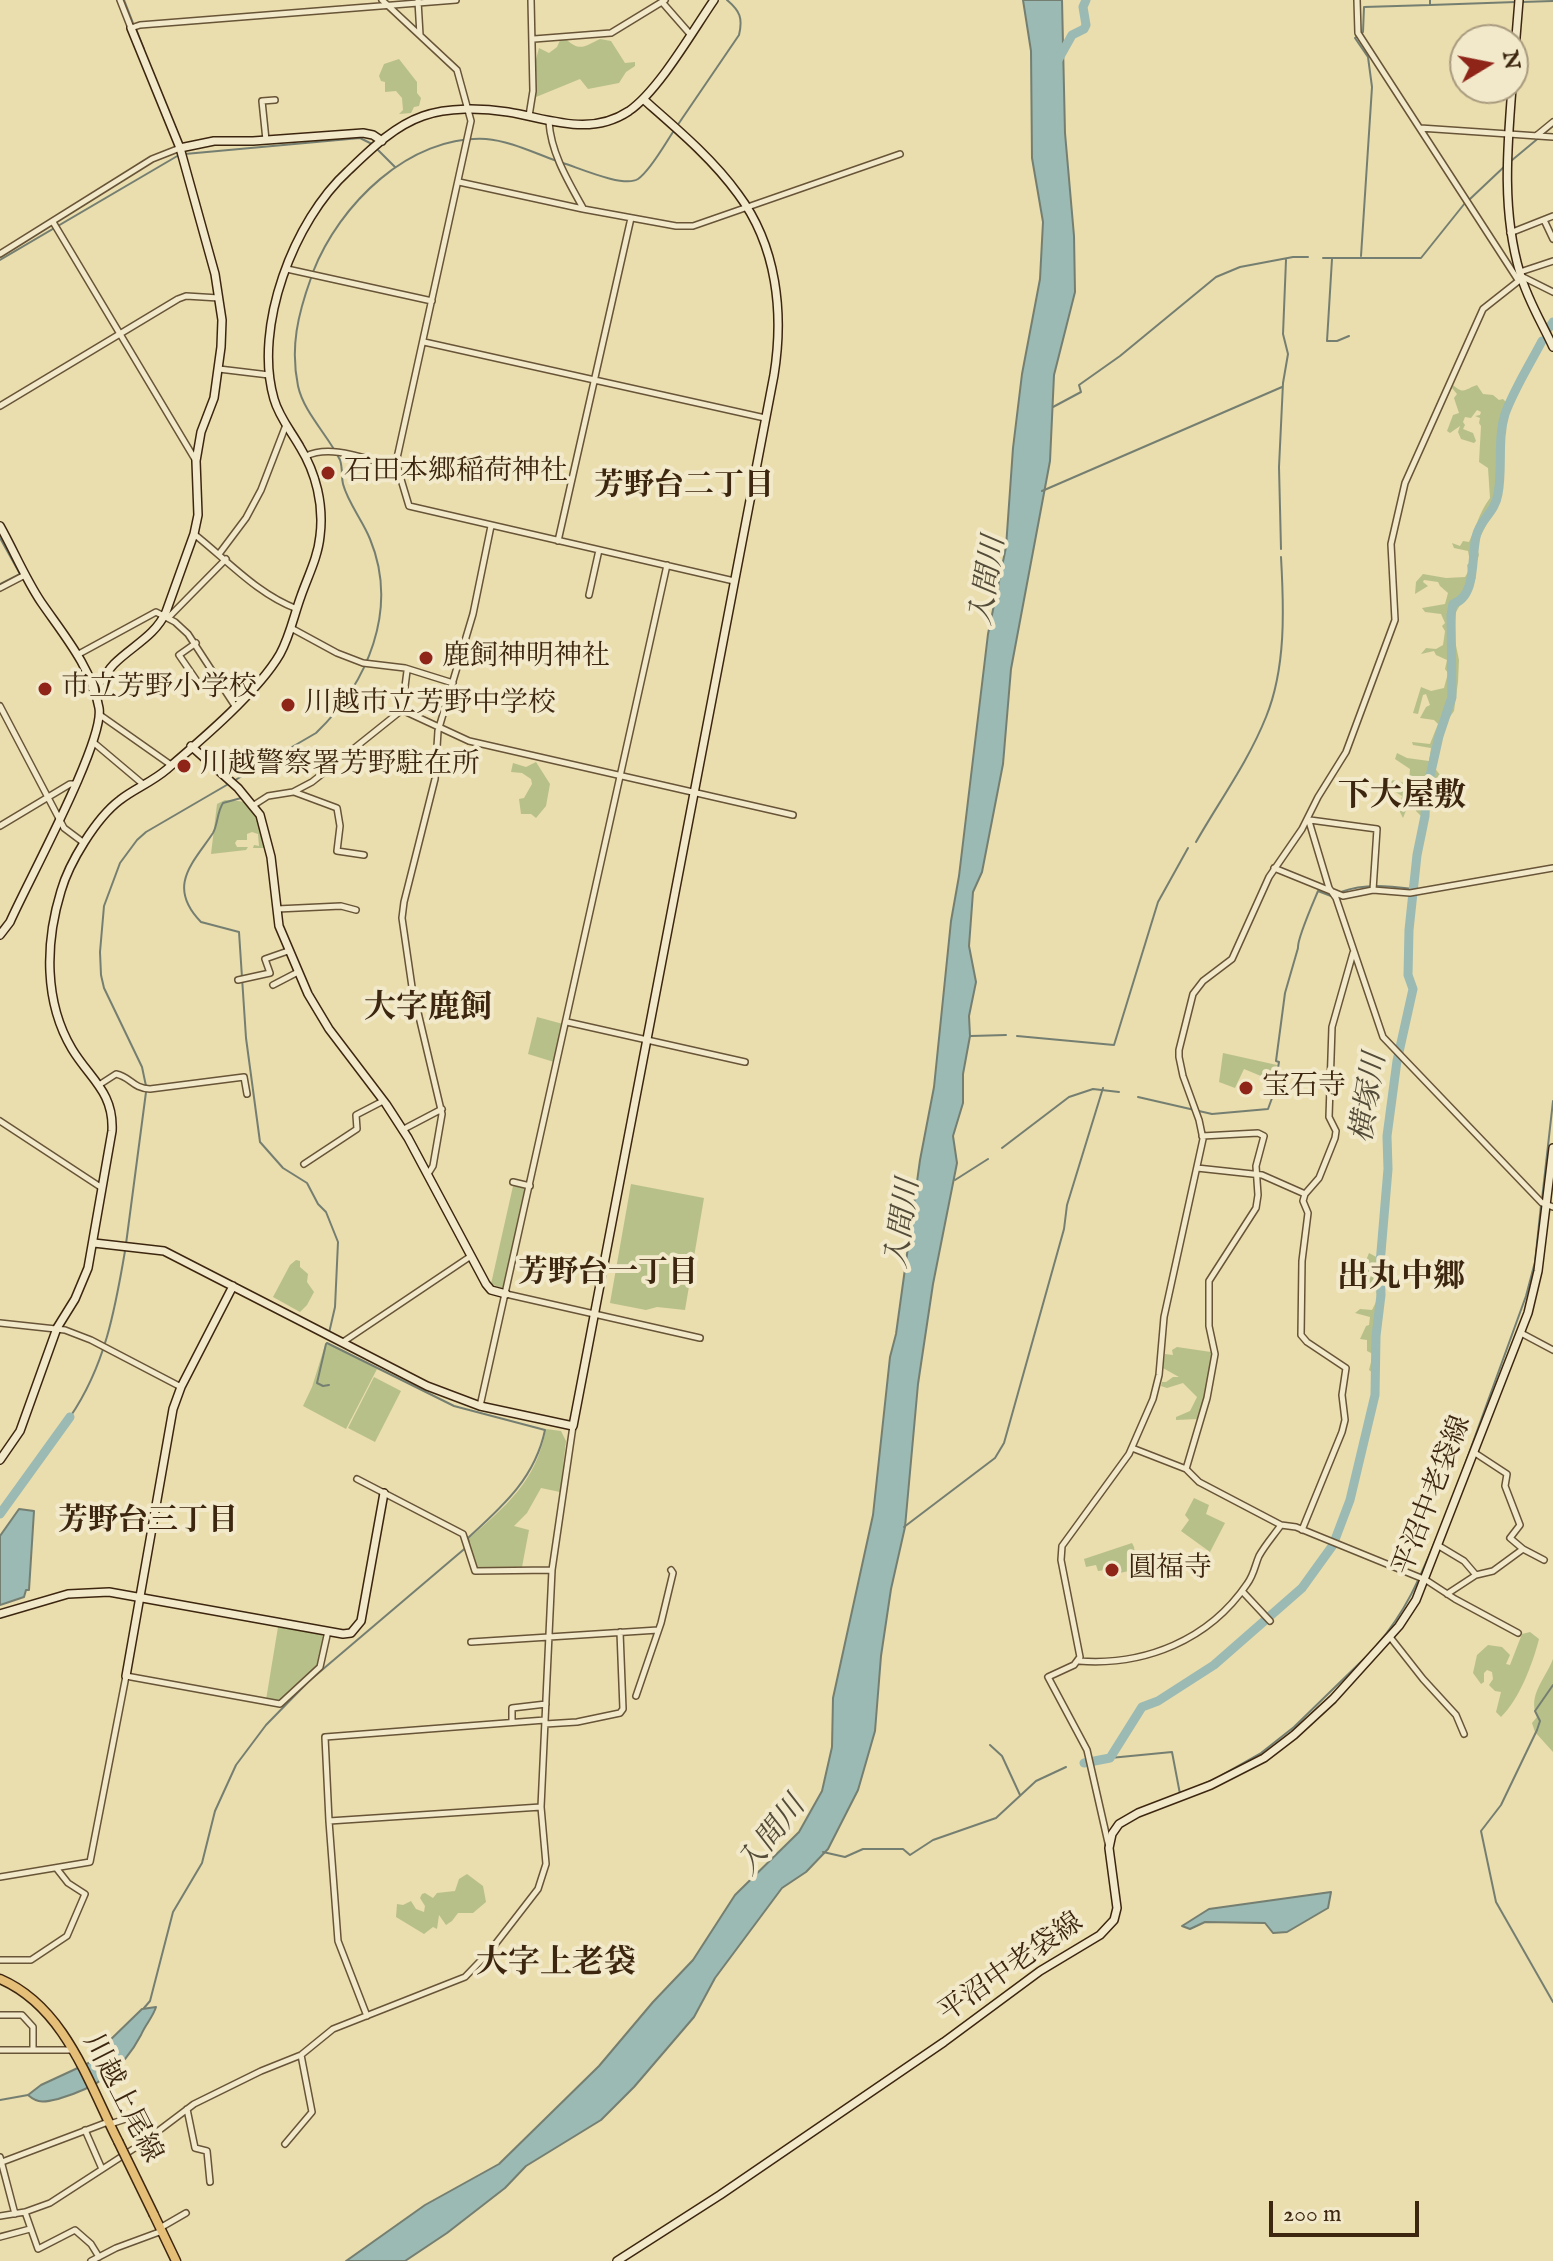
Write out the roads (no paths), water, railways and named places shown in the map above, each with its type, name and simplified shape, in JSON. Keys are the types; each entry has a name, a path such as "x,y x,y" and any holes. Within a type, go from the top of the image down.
{"main road":[{"name":"川越上尾線","path":"0,1979 40,2006 73,2050 176,2261"}],"street":[{"path":"120,0 180,148 205,231 219,298 222,331 214,398 201,432 196,461 198,497 194,534 166,618"},
{"path":"131,28 385,2 456,0"},
{"path":"528,117 533,91 531,0"},
{"path":"0,1460 26,1417 57,1328 81,1287 94,1243 112,1121 109,1103 75,1054 54,1005 49,973 61,890 71,865 115,803 171,765 270,669 291,628 319,547 321,525 316,482 306,456 274,399 270,375 272,315 287,269 320,202 345,173 398,129 423,116 442,112 507,112 575,125 600,123 624,114 643,99 714,0"},
{"path":"1357,0 1358,33 1520,277 1553,347"},
{"path":"1517,24 1519,0"},
{"path":"534,39 611,33 663,1 690,34"},
{"path":"385,2 457,70 470,111 471,128 397,463 409,506 734,581"},
{"path":"418,2 420,36"},
{"path":"0,2216 25,2212 50,2203 141,2144 187,2109 261,2071 301,2055 333,2029 462,1979 490,1951 538,1889 544,1876 546,1857 541,1807 552,1570 573,1426 778,347 779,312 772,268 763,240 747,208 720,173 643,99"},
{"path":"266,140 262,101 275,100"},
{"path":"1511,104 1507,204 1520,277"},
{"path":"549,122 550,134 565,176 583,209"},
{"path":"1536,136 1553,122"},
{"path":"1420,128 1553,137"},
{"path":"0,254 152,159 180,148 214,141 363,133 382,141"},
{"path":"459,182 583,209 693,226 900,154"},
{"path":"1510,233 1553,216"},
{"path":"558,541 631,218"},
{"path":"1544,220 1553,239"},
{"path":"53,222 196,461"},
{"path":"1079,1661 1080,1652 1061,1560 1062,1546 1132,1448 1147,1415 1159,1375 1164,1317 1202,1136 1179,1057 1193,994 1203,981 1232,959 1274,868 1309,819 1318,797 1346,752 1391,634 1395,609 1392,533 1405,483 1483,309 1520,277 1553,261"},
{"path":"287,269 432,301"},
{"path":"1520,277 1553,292"},
{"path":"0,406 186,296 219,298"},
{"path":"424,342 765,418"},
{"path":"219,369 270,375"},
{"path":"219,554 246,518 261,490 286,425"},
{"path":"306,456 320,451 340,452 391,465 397,463"},
{"path":"0,526 77,655 100,715 93,742 75,784 10,922 0,935"},
{"path":"428,1174 433,1166 442,1125 442,1109 412,987 402,918 435,779 435,745 439,727 473,614 491,526"},
{"path":"194,534 242,572 252,586 297,609"},
{"path":"589,595 599,550"},
{"path":"92,688 105,680 114,664 142,642 226,559"},
{"path":"480,1406 667,565"},
{"path":"0,588 26,574"},
{"path":"77,655 156,612 196,643 235,706"},
{"path":"291,628 350,659 376,667 405,668 453,683"},
{"path":"196,643 179,655 201,687 215,677"},
{"path":"254,805 274,794 293,792 324,773 402,710 407,671"},
{"path":"0,706 59,818 68,832 85,844"},
{"path":"402,710 469,741 793,815"},
{"path":"100,715 171,765"},
{"path":"93,742 144,785"},
{"path":"191,746 254,805 267,834 279,926 298,972 329,1029 402,1130 491,1290 700,1338"},
{"path":"0,826 70,784 75,784"},
{"path":"293,792 337,808 340,826 337,851 364,855"},
{"path":"1309,819 1377,829 1373,890"},
{"path":"1309,819 1378,1027 1389,1046 1550,1206"},
{"path":"1274,868 1343,896 1373,890 1410,893 1553,868"},
{"path":"276,909 341,906 356,910"},
{"path":"238,980 270,973 265,959 288,951"},
{"path":"1302,1530 1345,1420 1342,1395 1346,1368 1301,1335 1302,1261 1308,1213 1303,1201 1319,1178 1335,1138 1336,1131 1329,1117 1332,1027 1353,953"},
{"path":"273,985 298,972"},
{"path":"567,1022 745,1062"},
{"path":"99,1085 116,1074 142,1089 244,1077 247,1094"},
{"path":"304,1164 357,1129 356,1115 383,1101"},
{"path":"402,1130 442,1109"},
{"path":"0,1121 103,1188"},
{"path":"1186,1469 1207,1398 1215,1354 1209,1326 1209,1281 1256,1208 1255,1174 1262,1133 1202,1136"},
{"name":"平沼中老袋線","path":"617,2261 732,2187 944,2042 1040,1971 1108,1928 1115,1917 1117,1901 1108,1833 1129,1817 1211,1785 1274,1751 1333,1699 1390,1637 1426,1580 1521,1333 1538,1271 1550,1206 1553,1148"},
{"path":"1197,1168 1255,1174 1305,1194"},
{"path":"513,1182 530,1186"},
{"path":"94,1243 164,1251 427,1386 480,1406 573,1426"},
{"path":"342,1342 471,1256"},
{"path":"0,1877 92,1860 169,1424 181,1387 233,1286"},
{"path":"0,1323 57,1328 91,1340 181,1387"},
{"path":"1521,1333 1553,1350"},
{"path":"1132,1448 1186,1469 1199,1482 1281,1525 1288,1524 1426,1580 1518,1633"},
{"path":"1475,1453 1507,1474 1505,1486 1520,1525 1510,1538 1544,1560"},
{"path":"357,1479 463,1534 475,1571 552,1570"},
{"path":"0,1614 76,1593 109,1592 348,1634 358,1628 384,1493"},
{"path":"1108,1833 1089,1757 1048,1677 1079,1661 1149,1656 1202,1632 1242,1591 1259,1556 1281,1525"},
{"path":"1439,1546 1464,1561 1476,1575"},
{"path":"1447,1594 1476,1575 1493,1571 1523,1549"},
{"path":"636,1696 658,1630 673,1573 671,1570"},
{"path":"1242,1591 1270,1621"},
{"path":"471,1642 658,1630"},
{"path":"126,1676 280,1704 320,1667 328,1631"},
{"path":"367,2016 338,1941 325,1737 512,1722 577,1722 620,1713 623,1709 620,1632"},
{"path":"1390,1637 1456,1715 1464,1734"},
{"path":"512,1722 512,1708 546,1704"},
{"path":"329,1821 541,1807"},
{"path":"0,1960 31,1960 69,1934 84,1891 68,1883 57,1868"},
{"path":"0,2015 22,2015 33,2027 33,2050"},
{"path":"0,2050 73,2050"},
{"path":"285,2144 312,2112 301,2055"},
{"path":"187,2109 195,2148 207,2151 210,2182"},
{"path":"15,2214 1,2160 135,2116 141,2144"},
{"path":"85,2130 102,2169"},
{"path":"25,2212 38,2249 75,2230 91,2244 99,2257"},
{"path":"91,2261 162,2231 186,2213"},
{"path":"0,2237 30,2229"}],"water":[{"path":"1023,0 1062,0 1065,133 1074,236 1075,292 1054,375 1050,461 1011,669 1003,764 982,872 973,892 969,946 976,982 969,1016 963,1103 953,1136 957,1163 933,1284 918,1384 905,1527 891,1589 881,1656 875,1731 858,1790 828,1849 806,1872 782,1888 715,1978 694,2017 601,2120 526,2166 505,2188 405,2261 346,2261 425,2205 499,2164 599,2066 693,1960 735,1895 799,1832 822,1791 832,1747 833,1698 873,1515 890,1357 934,1087 951,921 988,634 1006,547 1022,374 1040,279 1043,222 1032,158 1031,51"},
{"path":"19,1509 34,1511 29,1590 26,1590 24,1597 0,1605 0,1536"},
{"path":"1331,1892 1328,1908 1287,1932 1273,1933 1265,1923 1205,1922 1190,1929 1182,1926 1209,1909"},
{"path":"156,2007 134,2048 107,2076 72,2095 54,2100 39,2101 28,2095 41,2085 95,2060 106,2044 142,2009"}],"waterway":[{"path":"124,0 133,23"},
{"path":"677,126 739,35 739,15 727,0"},
{"path":"1058,60 1072,35 1086,25 1083,7 1086,0"},
{"path":"1430,0 1430,5 1516,2"},
{"path":"1522,2 1553,1"},
{"path":"1361,256 1372,87 1368,57 1355,38 1363,32 1364,7 1430,5"},
{"path":"136,29 144,49"},
{"path":"1511,161 1553,126"},
{"path":"563,163 612,179 631,181 647,170 673,132"},
{"path":"185,154 360,138 372,144"},
{"path":"313,272 340,222 359,199 404,162 430,149 458,141 486,139 557,161"},
{"path":"377,149 395,167"},
{"path":"0,260 179,155"},
{"path":"1470,199 1506,165"},
{"path":"1323,258 1421,258 1465,203"},
{"path":"1053,407 1081,392 1079,385 1120,356 1216,277 1240,267 1308,257"},
{"path":"1332,259 1327,341 1349,336"},
{"path":"1281,549 1279,467 1283,383 1288,354 1283,334 1286,260"},
{"path":"146,1086 142,1067 104,988 101,975 104,906 120,863 146,832 316,733 334,713 364,668 379,618 381,592 378,565 370,539 345,491 340,460 305,405 298,386 295,358 297,331 311,278"},
{"name":"横塚川","path":"1548,329 1553,322"},
{"name":"横塚川","path":"1084,1763 1110,1758 1142,1707 1158,1701 1214,1665 1302,1588 1333,1545 1350,1500 1375,1395 1380,1264 1388,1169 1387,1136 1397,1061 1413,989 1408,975 1409,930 1426,794 1439,736 1452,697 1451,615 1453,604 1461,600 1470,585 1478,531 1496,501 1505,414 1542,341"},
{"path":"1042,491 1282,387"},
{"path":"0,538 20,574 0,584"},
{"path":"1196,842 1251,750 1273,698 1282,638 1281,557"},
{"path":"241,798 223,803 213,833 186,875 185,897 201,922 239,932 246,1038 260,1142 283,1168 307,1183 326,1212 338,1242 335,1307 329,1333"},
{"path":"1017,1036 1114,1045 1158,902 1188,848"},
{"path":"1341,892 1368,886 1414,889"},
{"path":"1138,1097 1212,1114 1268,1109 1279,1079 1276,1079 1279,1062 1276,1061 1285,993 1300,937 1318,891 1331,896"},
{"path":"971,1036 1006,1035"},
{"path":"904,1527 995,1458 1004,1443 1064,1229 1067,1205 1103,1088"},
{"path":"1002,1148 1069,1097 1093,1089 1119,1092"},
{"path":"126,1244 146,1092"},
{"path":"1542,1199 1553,1101"},
{"path":"955,1180 988,1159"},
{"path":"1460,1478 1526,1296 1535,1262 1541,1205"},
{"path":"70,1417 92,1378 107,1337 125,1251"},
{"path":"144,2008 150,2001 173,1912 202,1863 215,1811 236,1765 266,1725 309,1681 469,1545 468,1538 505,1502 525,1477 534,1463 545,1430 454,1406 327,1343"},
{"path":"326,1344 317,1383 329,1385"},
{"path":"0,1514 70,1417"},
{"path":"1377,1645 1418,1582 1436,1539"},
{"path":"1222,1775 1261,1753 1294,1727 1368,1655"},
{"path":"1553,1685 1535,1711 1540,1721 1537,1730 1501,1805 1481,1831 1496,1902 1553,2002"},
{"path":"990,1745 1002,1756 1020,1795"},
{"path":"1110,1758 1172,1752 1180,1794"},
{"name":"横塚川","path":"823,1852 845,1857 863,1849 903,1849 910,1855 933,1840 996,1818 1036,1781 1066,1767"},
{"path":"1204,1784 1217,1778"},
{"path":"0,2100 28,2095"}],"place":[{"name":"石田本郷稲荷神社","path":"328,473"},
{"name":"鹿飼神明神社","path":"426,658"},
{"name":"市立芳野小学校","path":"45,689"},
{"name":"川越市立芳野中学校","path":"288,705"},
{"name":"川越警察署芳野駐在所","path":"184,766"},
{"name":"宝石寺","path":"1246,1088"},
{"name":"圓福寺","path":"1112,1570"}],"district":[{"name":"芳野台二丁目","path":"684,488"},
{"name":"下大屋敷","path":"1402,798"},
{"name":"大字鹿飼","path":"428,1010"},
{"name":"芳野台一丁目","path":"608,1275"},
{"name":"出丸中郷","path":"1401,1279"},
{"name":"芳野台三丁目","path":"148,1523"},
{"name":"大字上老袋","path":"556,1965"}],"water label":[{"name":"入間川","path":"990,581"},
{"name":"入間川","path":"905,1224"},
{"name":"入間川","path":"773,1837"}]}
